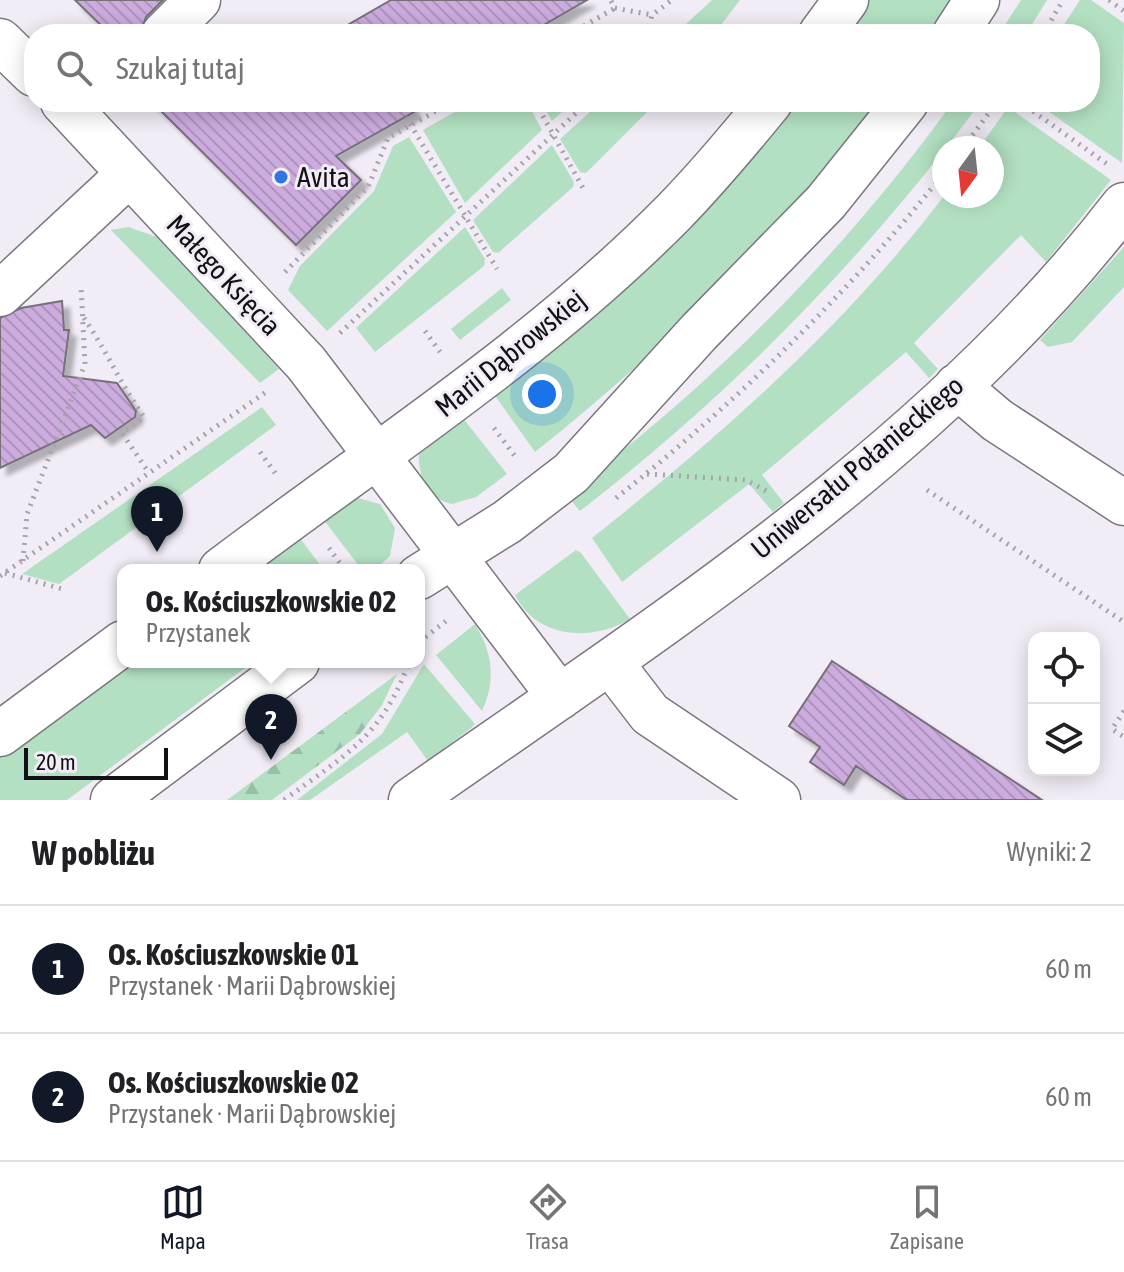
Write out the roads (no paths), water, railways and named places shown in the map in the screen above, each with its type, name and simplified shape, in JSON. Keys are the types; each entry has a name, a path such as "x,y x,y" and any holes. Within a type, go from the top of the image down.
{"street":[{"path":"174,24 198,0"},
{"path":"828,24 846,0"},
{"path":"961,24 977,0"},
{"path":"0,41 24,64"},
{"name":"Małego Księcia","path":"82,112 129,174 306,363 376,457 436,566"},
{"name":"Marii Dąbrowskiej","path":"229,564 478,381 624,259 674,212 761,112"},
{"path":"560,697 436,566 507,522 571,473 699,332 826,202 898,112"},
{"path":"0,294 129,174"},
{"name":"Uniwersału Połanieckiego","path":"411,800 610,662 840,488 957,386 1042,302 1120,188"},
{"path":"957,386 997,420 1124,503"},
{"path":"0,734 117,647"},
{"path":"610,662 650,714 778,800"},
{"path":"113,800 289,668"}],"place":[{"name":"Avita","path":"281,177"},
{"name":"Os. Kościuszkowskie 01","path":"157,552"},
{"name":"Os. Kościuszkowskie 02","path":"271,760"}]}
